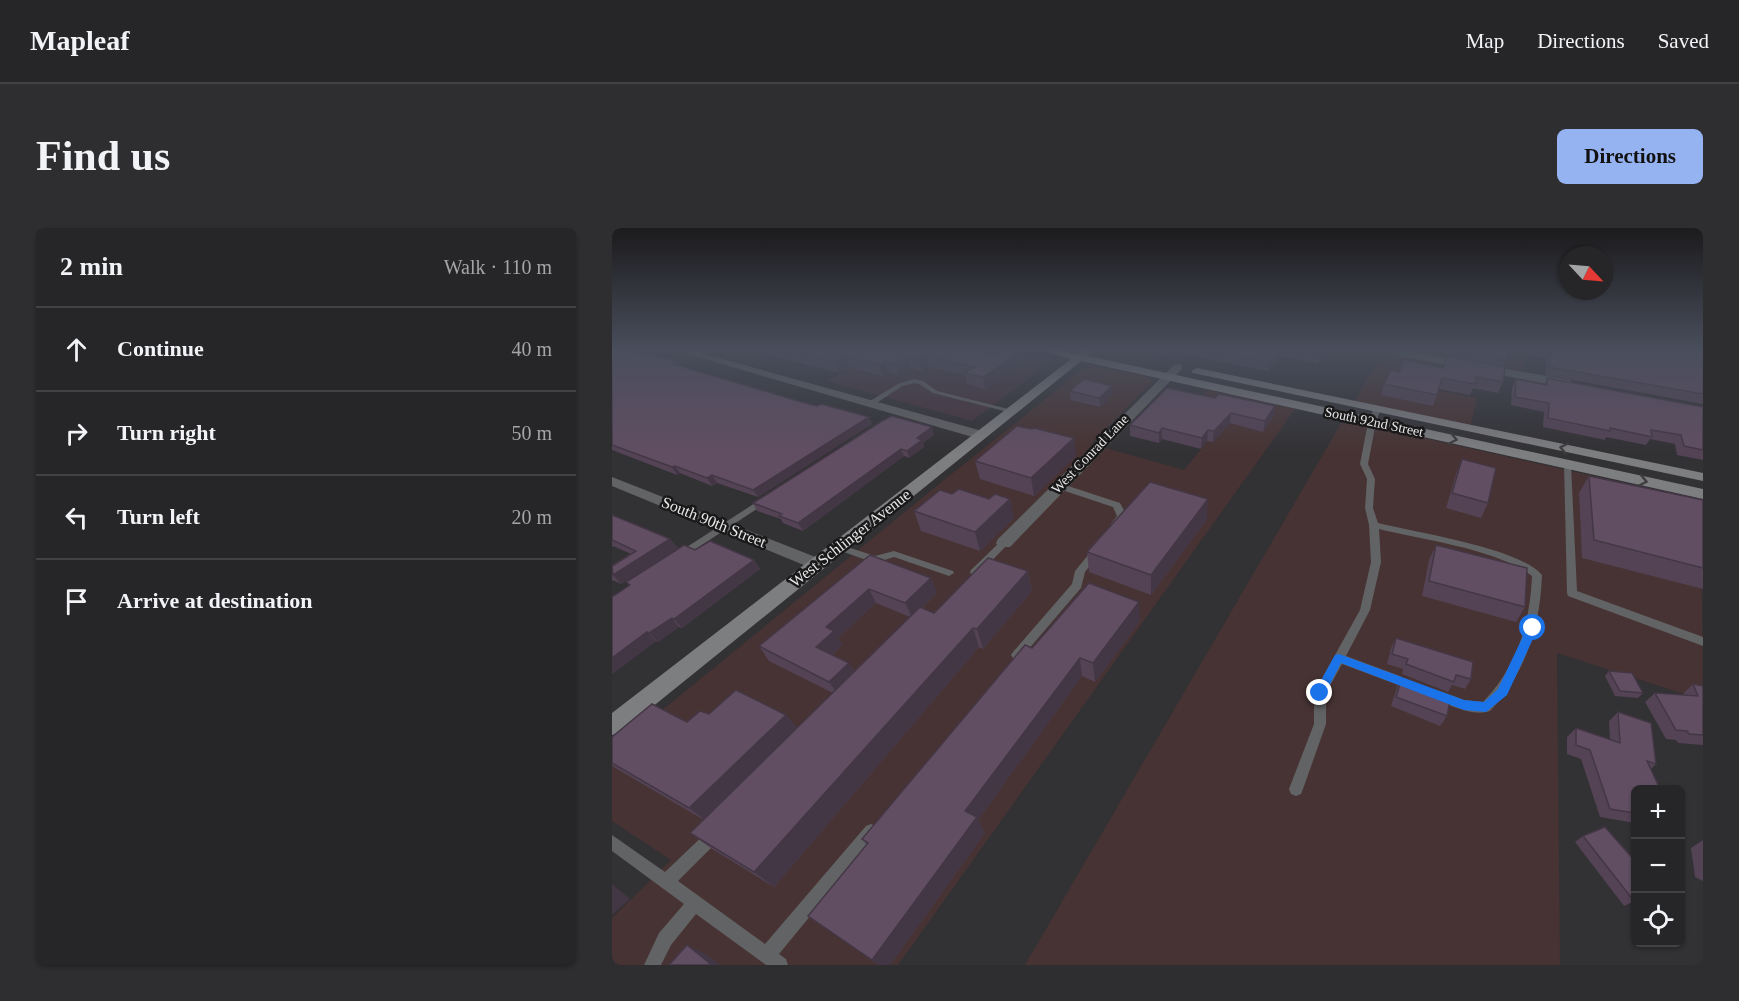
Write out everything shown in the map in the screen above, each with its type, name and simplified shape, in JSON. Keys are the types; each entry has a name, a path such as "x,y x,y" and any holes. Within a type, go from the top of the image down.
{"street":[{"path":"799,384 868,404 896,416 981,435"},
{"name":"West Schlinger Avenue","path":"612,726 1045,384"},
{"name":"West Conrad Lane","path":"1004,543 1158,384"},
{"name":"South 92nd Street","path":"1203,384 1703,477"},
{"name":"South 92nd Street","path":"1259,384 1567,465 1703,494"},
{"path":"1571,384 1579,386"},
{"name":"South 90th Street","path":"612,480 817,564"}],"lane":[{"path":"868,404 902,384"},
{"path":"924,384 935,392 1012,411"},
{"path":"1232,391 1238,384"},
{"path":"1296,789 1320,724 1320,693 1365,610 1376,562 1374,525 1369,508 1371,479 1364,464 1375,415"},
{"path":"1567,465 1572,593 1703,642"},
{"path":"1059,486 1117,504 1122,516 1108,534"},
{"path":"670,561 771,496"},
{"path":"1339,658 1464,705 1486,707 1503,692 1533,628 1537,575 1532,569 1491,554 1374,525"},
{"path":"965,584 1004,543"},
{"path":"1009,665 1077,585 1080,571 1101,544"},
{"path":"838,548 875,560 894,554 949,573"},
{"path":"612,842 773,960 880,819"},
{"path":"666,882 726,823"},
{"path":"652,965 664,939 695,903"}],"shaded area":[{"path":"839,384 1021,384 972,421"},
{"path":"1064,384 1150,384 1091,444 1184,470 1222,424 1187,414 1208,390 1295,409 898,965 612,965 612,918 671,860 612,821 612,751"},
{"path":"1364,384 1436,384 1434,390 1477,398 1470,428 1353,404"},
{"path":"1343,420 1701,500 1703,700 1557,653 1560,965 1025,965"}],"building":[{"path":"612,384 742,384 805,403 817,406 821,404 869,417 753,490 712,475 707,478 675,466 672,467 612,445"},
{"path":"1078,384 1112,386 1099,398 1070,391"},
{"path":"1386,384 1440,384 1437,395"},
{"path":"1516,384 1581,384 1703,407 1703,450 1684,446 1681,435 1651,430 1652,437 1548,418 1549,403 1515,397"},
{"path":"1648,384 1703,384 1703,394"},
{"path":"1167,388 1215,398 1219,394 1275,406 1265,421 1231,413 1214,431 1208,430 1202,438 1162,428 1159,433 1130,425"},
{"path":"892,416 932,427 917,438 922,440 907,451 901,449 798,523 753,503 882,421"},
{"path":"1017,426 1074,438 1031,478 975,461"},
{"path":"1462,459 1496,468 1488,503 1452,493"},
{"path":"1589,476 1703,500 1703,568 1594,540"},
{"path":"1150,482 1208,499 1151,575 1087,552"},
{"path":"959,489 989,499 995,494 1010,499 975,532 914,511 940,490 952,494"},
{"path":"612,515 670,539 613,575 612,566 636,551 612,540"},
{"path":"710,541 754,560 674,619 647,632 612,658 612,597 630,585 626,582 684,545 695,550"},
{"path":"1436,545 1527,568 1525,607 1429,581"},
{"path":"870,555 931,578 905,603 869,589 826,627 834,631 816,647 849,663 829,682 759,646"},
{"path":"988,558 1028,571 977,629 973,628 754,872 690,833 920,607 934,613"},
{"path":"1089,583 1139,602 1093,663 1080,658 965,811 977,817 872,960 808,916 868,843 862,839 1025,645 1032,648"},
{"path":"1396,638 1473,662 1471,679 1456,675 1454,682 1406,664 1408,659 1392,654"},
{"path":"1609,671 1632,673 1643,693 1620,691"},
{"path":"1402,677 1451,696 1447,716 1396,697"},
{"path":"1693,684 1703,686 1703,735 1676,730 1655,693 1698,696"},
{"path":"736,690 786,715 689,808 612,763 612,737 652,704 687,722 700,711 709,714"},
{"path":"1618,712 1651,723 1656,764 1647,761 1658,785 1631,785 1631,812 1610,809 1590,750 1576,745 1576,728 1620,743"},
{"path":"1605,827 1631,857 1631,897 1583,836"},
{"path":"687,945 712,965 669,965"}],"route":[{"path":"1320,693 1339,658 1464,705 1486,707 1503,692 1533,628"}]}
